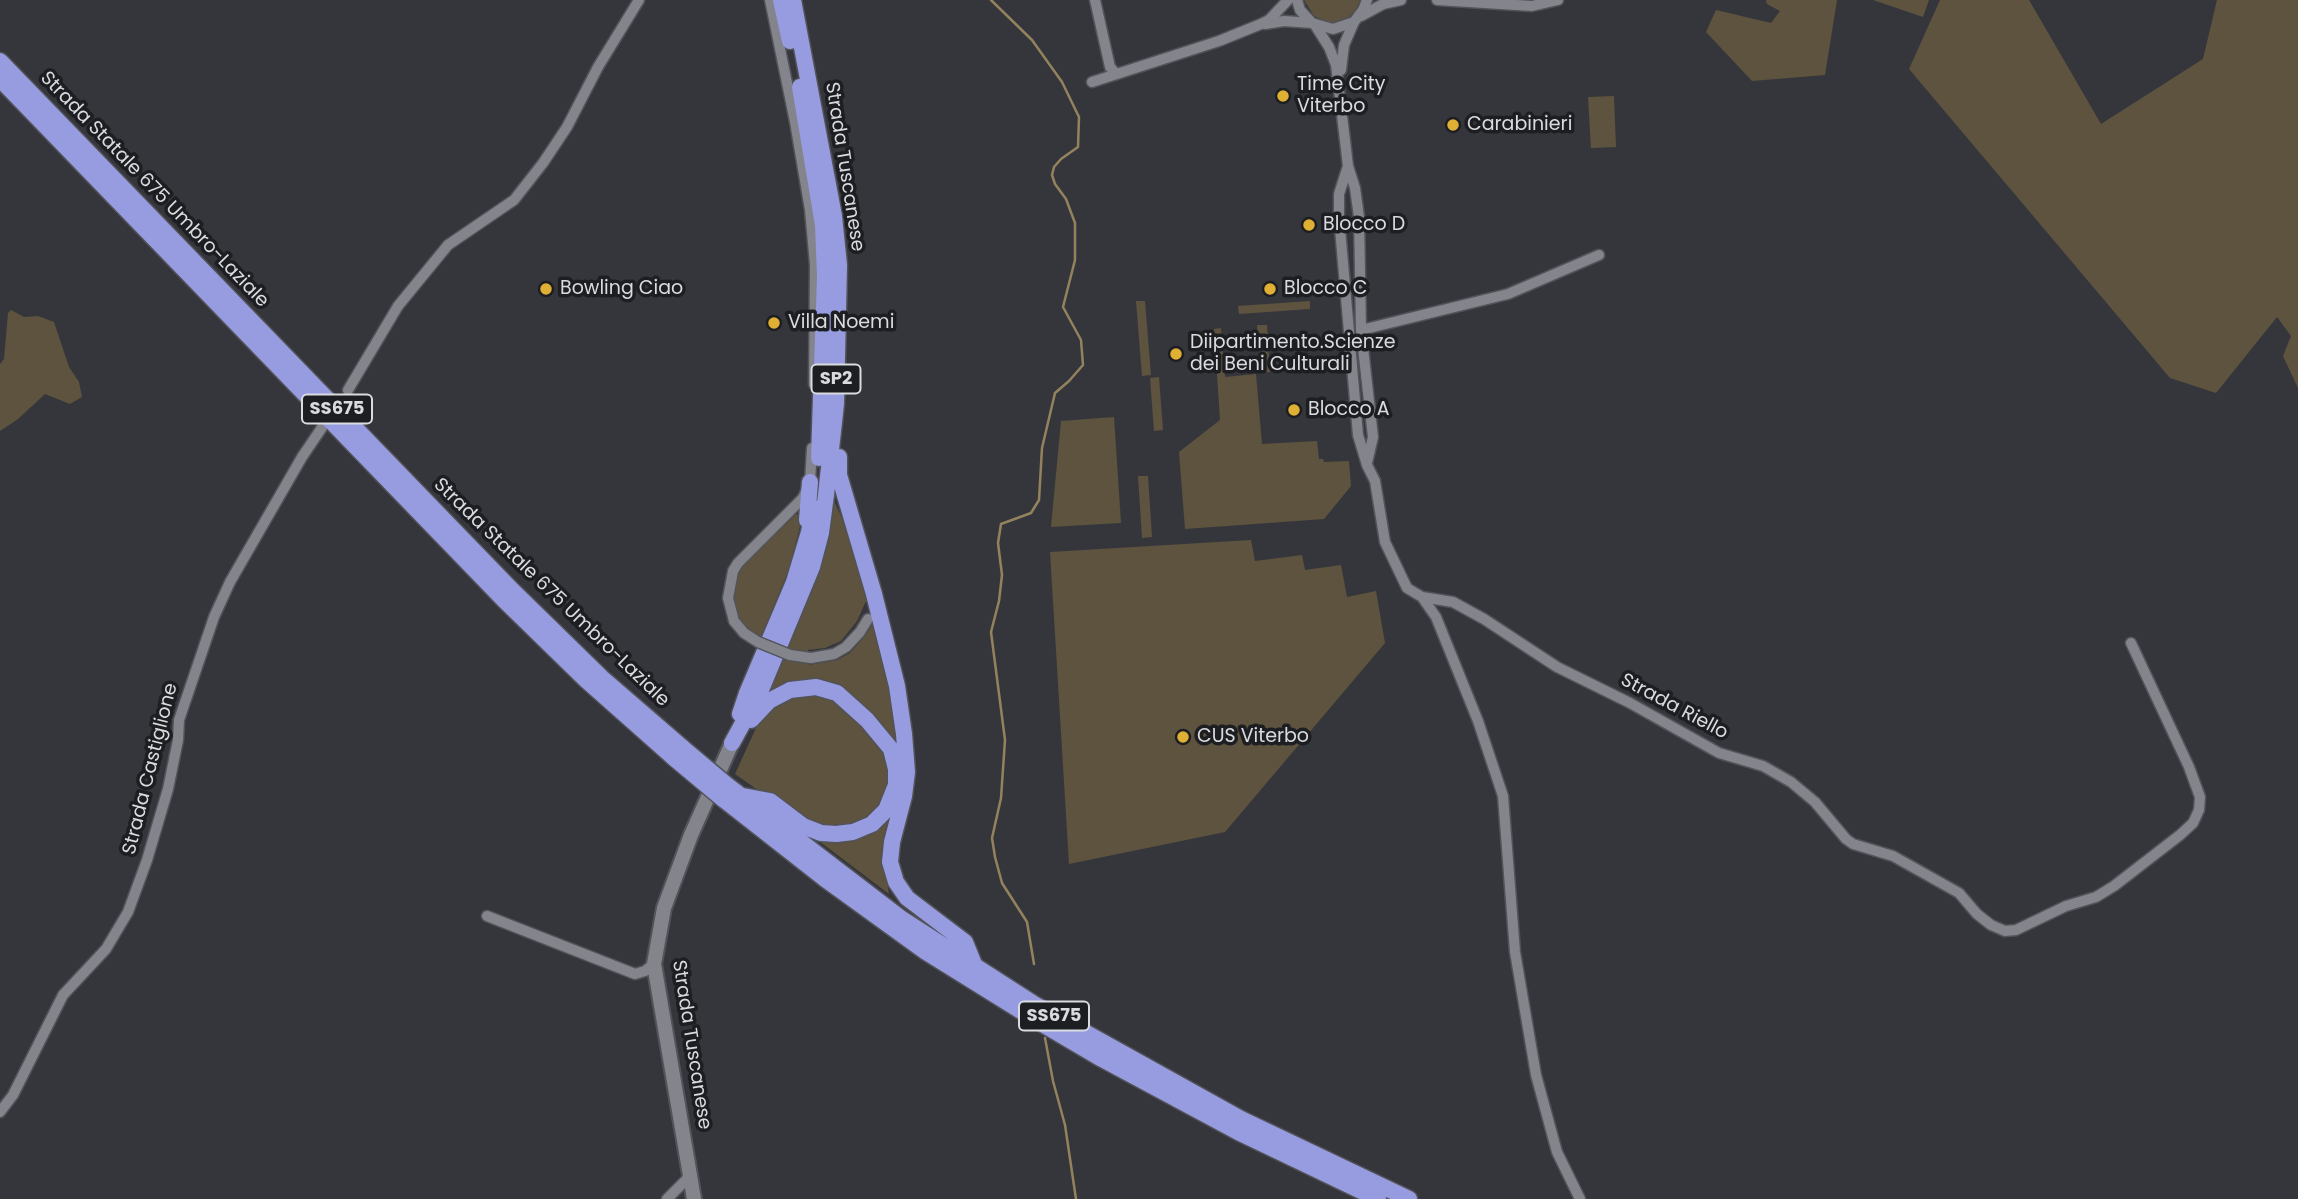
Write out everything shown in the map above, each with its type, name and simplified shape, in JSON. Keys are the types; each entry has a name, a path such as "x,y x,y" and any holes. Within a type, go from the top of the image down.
{"highway":[{"name":"Strada Tuscanese","path":"732,743 747,693 804,551 816,496 821,442 825,276 823,225 794,57 781,0"},
{"name":"Strada Tuscanese","path":"732,743 761,690 812,566 821,533 834,416 839,265 835,216 793,0"},
{"name":"Strada Statale 675 Umbro-Laziale","path":"0,61 513,591 679,753"},
{"name":"Strada Statale 675 Umbro-Laziale","path":"0,79 503,599 586,680 679,753 825,879 926,952 1102,1059 1238,1132 1378,1199"},
{"path":"834,416 839,443 839,475 874,594 897,686 907,772 890,862 896,882 907,898 965,943 976,969"},
{"path":"804,551 810,482"},
{"path":"868,619 874,594"},
{"path":"732,743 776,696 796,688 822,688 843,697 874,727 891,749 896,769 893,797 886,810 872,824 852,832 821,832 803,826 770,801 740,795"},
{"name":"Strada Statale 675 Umbro-Laziale","path":"725,792 740,795 843,876 976,969 1108,1047 1241,1119 1409,1199"}],"main road":[{"name":"Strada Tuscanese","path":"694,1199 654,964 664,908 691,835 732,743"}],"street":[{"path":"348,390 398,306 448,245 514,200 544,163 639,0"},
{"path":"770,0 795,122 815,265 810,482 797,507 738,563 733,571 728,598 734,621 744,633 790,655 811,659 834,654 846,648 868,619"},
{"path":"1095,0 1110,68 1115,73"},
{"path":"1092,82 1219,41 1261,24 1269,20 1288,0"},
{"path":"1297,0 1300,10 1314,24 1329,47 1340,85 1348,166 1355,188 1359,217 1362,330 1373,437 1367,465"},
{"path":"1340,85 1342,54 1367,0"},
{"path":"1261,24 1284,21 1333,29 1356,20 1383,4 1401,0"},
{"path":"1437,0 1532,6 1558,0"},
{"path":"1348,166 1339,194 1339,217 1358,435 1375,481 1385,542 1408,588 1421,596 1440,628 1478,721 1503,796 1515,952 1536,1074 1557,1152 1580,1199"},
{"path":"1362,330 1508,294 1599,255"},
{"name":"Strada Castiglione","path":"0,1112 13,1095 63,995 106,949 128,912 148,860 168,789 180,720 214,617 230,582 302,457 323,426"},
{"name":"Strada Riello","path":"1421,596 1453,602 1557,667 1630,703 1718,752 1763,766 1791,782 1815,802 1853,844 1893,856 1959,892 1977,914 1991,925 2005,931 2016,930 2066,906 2096,897 2115,886 2180,835 2193,823 2199,810 2200,797 2189,767 2131,643"},
{"path":"487,916 635,974 654,964"},
{"path":"667,1199 690,1176"}],"shaded area":[{"path":"1304,0 1360,0 1349,17 1331,23 1314,16"},
{"path":"1766,0 1837,0 1825,75 1752,81 1706,32 1716,10 1771,23 1780,11 1767,4"},
{"path":"1873,0 1929,0 1923,17"},
{"path":"1940,0 2029,0 2101,124 2203,59 2217,0 2298,0 2298,388 2283,356 2291,336 2277,317 2216,393 2170,378 1909,69"},
{"path":"1614,96 1616,147 1591,148 1588,97"},
{"path":"1136,301 1145,301 1151,375 1142,376"},
{"path":"1310,301 1310,309 1239,314 1238,306"},
{"path":"11,310 24,317 38,316 54,322 69,367 79,382 82,397 70,404 45,394 18,419 0,431 0,364 4,359 8,313"},
{"path":"1257,325 1267,325 1270,372 1261,373"},
{"path":"1221,328 1225,377 1256,374 1262,444 1317,441 1319,459 1324,462 1349,461 1351,486 1324,519 1185,529 1179,452 1220,420 1214,329"},
{"path":"1159,377 1163,430 1154,431 1150,378"},
{"path":"1114,417 1121,523 1051,527 1061,421"},
{"path":"1138,476 1148,476 1152,537 1142,538"},
{"path":"833,499 844,522 866,601 857,621 841,641 825,648 808,650 809,665 837,660 850,653 874,622 885,657 897,747 846,693 766,698"},
{"path":"796,514 801,516 800,526 789,569 760,639 738,620 732,598 734,578 741,565"},
{"name":"CUS Viterbo","path":"1251,540 1255,561 1302,555 1305,570 1341,565 1347,597 1376,591 1385,643 1225,832 1069,864 1050,552"},
{"path":"820,695 839,703 877,740 888,755 889,784 880,806 870,819 837,830 805,823 735,774 761,717 786,698"},
{"path":"890,817 882,853 889,894 819,841"}],"waterway":[{"path":"991,0 1032,40 1062,82 1079,117 1078,147 1061,159 1054,167 1052,175 1066,199 1075,223 1075,260 1063,307 1081,340 1083,365 1055,393 1042,448 1039,500 1031,513 1001,524 998,543 1002,575 991,632 1005,740 1001,798 992,838 1002,883 1027,922 1034,964"},
{"path":"1045,1038 1065,1125 1076,1199"}],"place":[{"name":"Time City Viterbo","path":"1283,96"},
{"name":"Carabinieri","path":"1453,125"},
{"name":"Blocco D","path":"1309,225"},
{"name":"Bowling Ciao","path":"546,289"},
{"name":"Blocco C","path":"1270,289"},
{"name":"Villa Noemi","path":"774,323"},
{"name":"Diipartimento.Scienze dei Beni Culturali","path":"1176,354"},
{"name":"Blocco A","path":"1294,410"},
{"name":"CUS Viterbo","path":"1183,737"}]}
